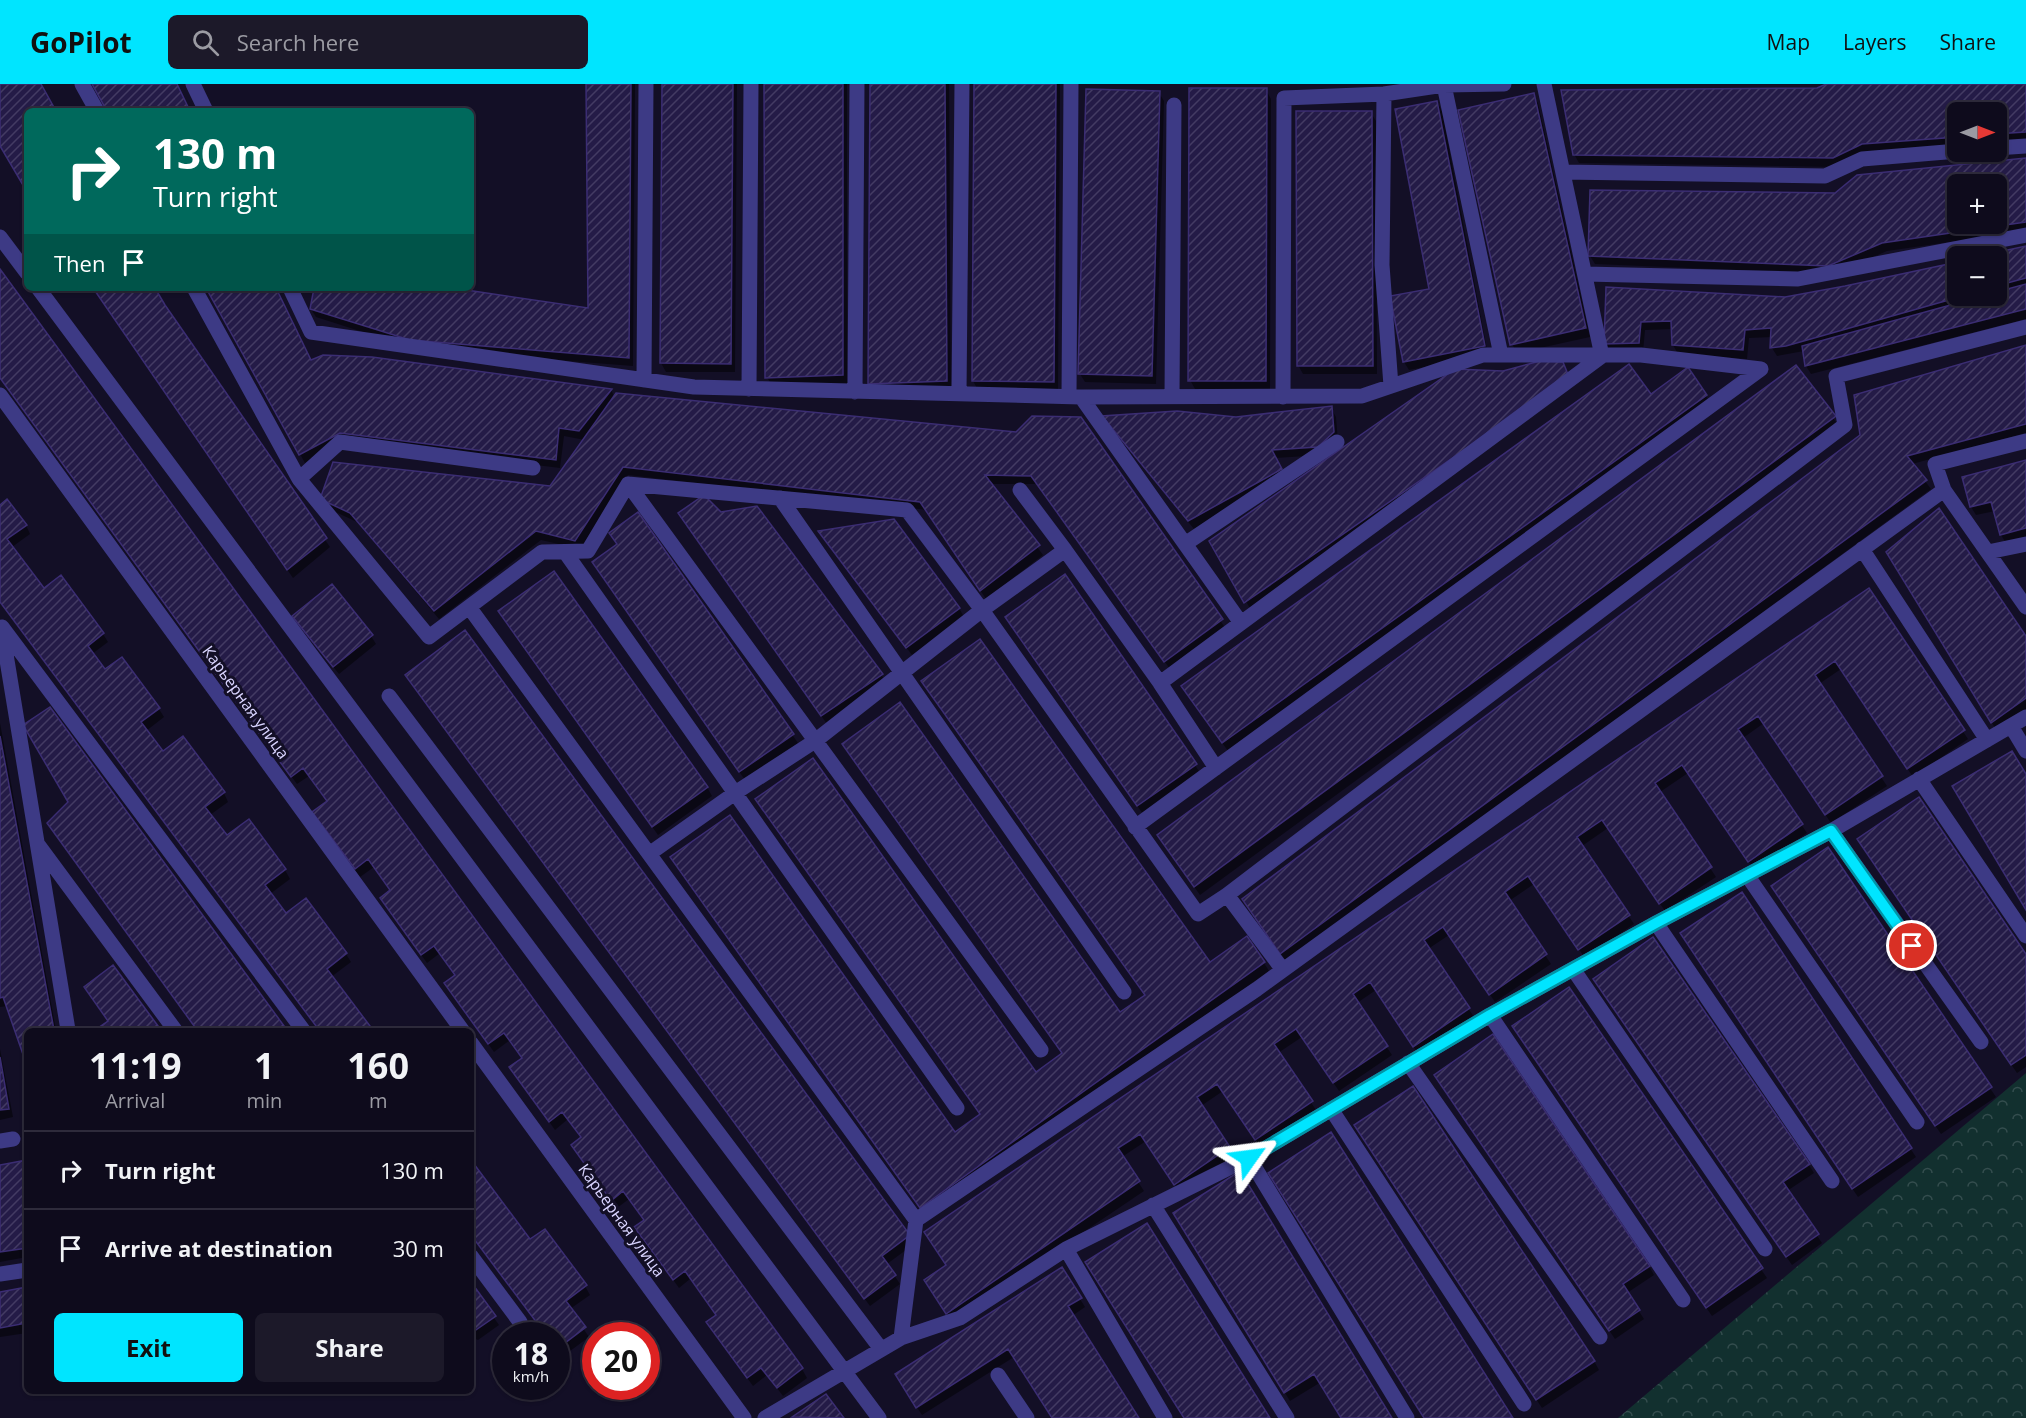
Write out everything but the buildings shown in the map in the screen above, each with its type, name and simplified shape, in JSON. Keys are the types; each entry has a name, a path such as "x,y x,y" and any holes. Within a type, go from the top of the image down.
{"lane":[{"path":"82,84 95,108"},
{"path":"193,84 205,108"},
{"path":"644,380 646,84"},
{"path":"749,389 751,84"},
{"path":"855,392 857,84"},
{"path":"959,394 962,84"},
{"path":"1071,84 1075,397 1241,623"},
{"path":"1283,397 1284,98 1384,94 1444,85 1504,84"},
{"path":"1544,84 1602,356"},
{"path":"1444,85 1501,355"},
{"path":"1384,94 1382,265 1391,386"},
{"path":"1172,397 1174,105"},
{"path":"2007,147 2026,146"},
{"path":"1563,172 1826,176 1862,159 1947,152"},
{"path":"1585,274 1798,279 2026,235"},
{"path":"0,237 24,269"},
{"path":"40,291 879,1418"},
{"path":"196,291 299,479 429,637 542,552 588,551 628,484"},
{"path":"291,291 311,332 694,387 1075,397 1362,396 1483,355 1641,355 1761,369 1135,827"},
{"path":"628,484 907,510 982,610 1198,914 1227,895 1845,425 1836,376 2026,327"},
{"path":"1160,683 1602,356"},
{"name":"Карьерная улица","path":"0,395 461,1028"},
{"path":"2026,441 1935,464 1944,490 2026,608"},
{"path":"299,479 340,442 533,468"},
{"path":"1185,544 1337,442"},
{"path":"628,484 1041,1050"},
{"path":"1020,490 1160,683 1216,768"},
{"path":"916,1220 1283,970 1944,490"},
{"path":"780,498 1124,992"},
{"path":"1988,552 2026,544"},
{"path":"1862,549 1987,740"},
{"path":"649,854 735,793 815,741 982,610 1065,550"},
{"path":"565,552 957,1108"},
{"path":"470,607 916,1220 901,1338"},
{"path":"1,626 68,1028"},
{"path":"1,626 302,1028"},
{"path":"389,696 881,1349"},
{"path":"765,1418 901,1338 960,1318 1066,1249 1249,1158 1490,1015 1656,923 1831,831 2026,717"},
{"path":"2011,726 2026,751"},
{"path":"1919,779 2026,936"},
{"path":"1831,831 1981,1042"},
{"path":"37,844 174,1028"},
{"path":"1747,875 1917,1122"},
{"path":"1227,895 1283,970"},
{"path":"1656,923 1832,1181"},
{"path":"1573,969 1765,1249"},
{"path":"1490,1015 1683,1300"},
{"name":"Карьерная улица","path":"474,1047 744,1418"},
{"path":"1408,1063 1600,1337"},
{"path":"1331,1109 1524,1404"},
{"path":"1249,1158 1407,1418"},
{"path":"1153,1206 1287,1418"},
{"path":"1066,1249 1165,1418"},
{"path":"474,1260 520,1322"},
{"path":"0,1274 24,1270"},
{"path":"998,1375 1027,1418"}],"green space":[{"path":"2026,1073 2026,1418 1618,1418"}],"route":[{"path":"1249,1158 1490,1015 1656,923 1831,831 1912,946"}]}
